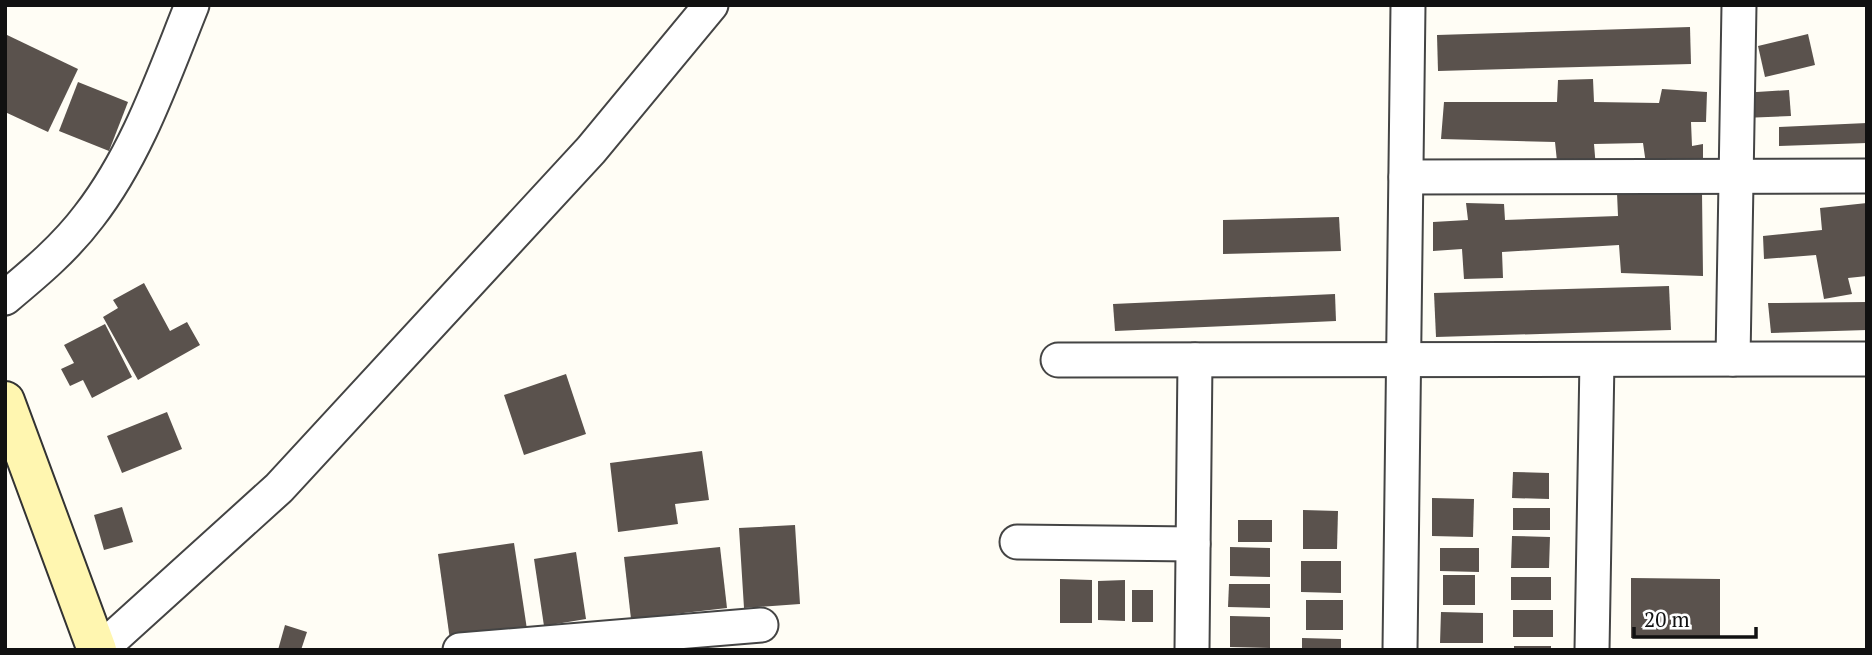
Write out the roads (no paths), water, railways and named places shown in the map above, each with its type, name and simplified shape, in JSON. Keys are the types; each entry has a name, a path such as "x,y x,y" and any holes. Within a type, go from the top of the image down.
{"street":[{"path":"5,298 56,255 90,216 141,128 192,5"},
{"path":"5,401 99,650 279,488 590,150 711,5"},
{"path":"1400,650 1408,5"},
{"path":"1733,359 1739,5"},
{"path":"1406,177 1867,176"},
{"path":"1058,360 1867,359"},
{"path":"1192,650 1195,360"},
{"path":"1592,650 1597,360"},
{"path":"1017,542 1193,544"},
{"path":"460,650 761,625"}]}
